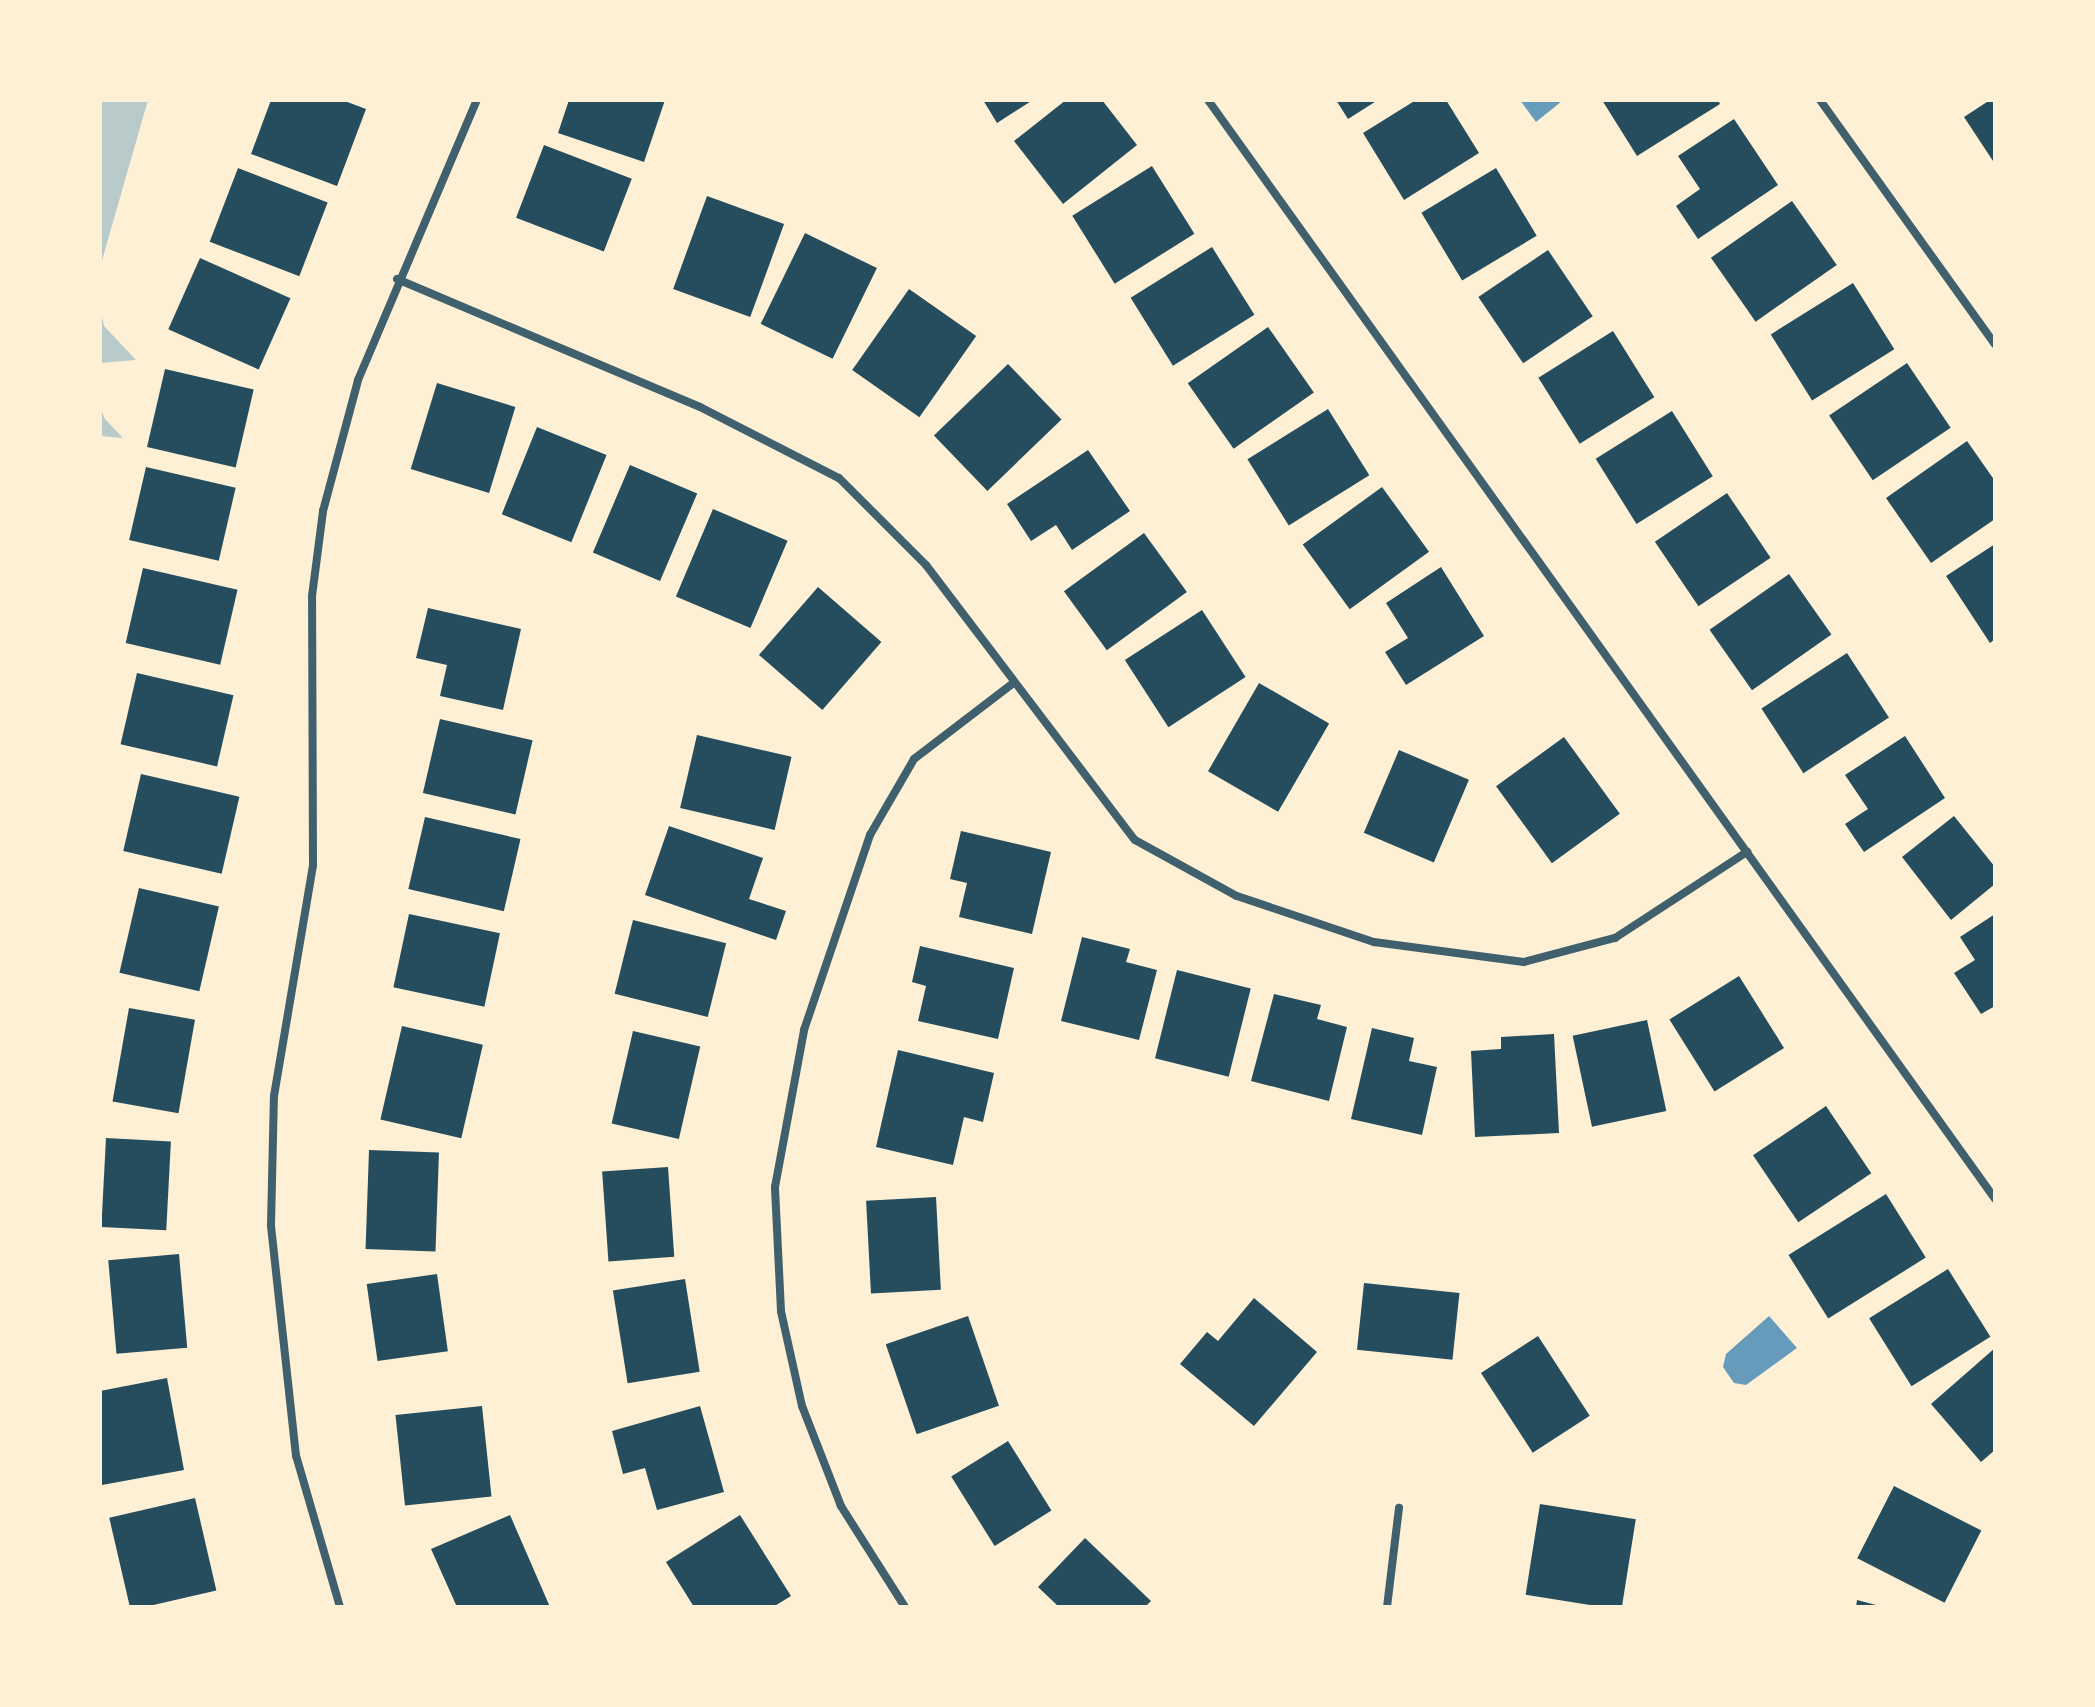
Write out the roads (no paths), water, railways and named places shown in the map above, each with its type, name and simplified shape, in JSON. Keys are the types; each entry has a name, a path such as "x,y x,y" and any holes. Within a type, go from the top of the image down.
{"street":[{"path":"340,1607 296,1456 271,1225 270,1155 313,865 317,554 358,380 397,279 477,100"},
{"path":"1208,100 1995,1199"},
{"path":"1820,100 1995,344"},
{"path":"397,279 700,407 839,478 926,565 1108,810 1155,855 1237,896 1374,942 1496,962 1572,953 1647,921 1747,852"},
{"path":"905,1607 841,1506 802,1406 781,1311 775,1187 804,1030 870,835 914,759 1012,684"},
{"path":"1387,1607 1399,1508"}],"water":[{"path":"1520,100 1561,100 1562,101 1536,122"},
{"path":"1769,1316 1797,1348 1746,1385 1734,1383 1723,1367 1726,1354"}]}
